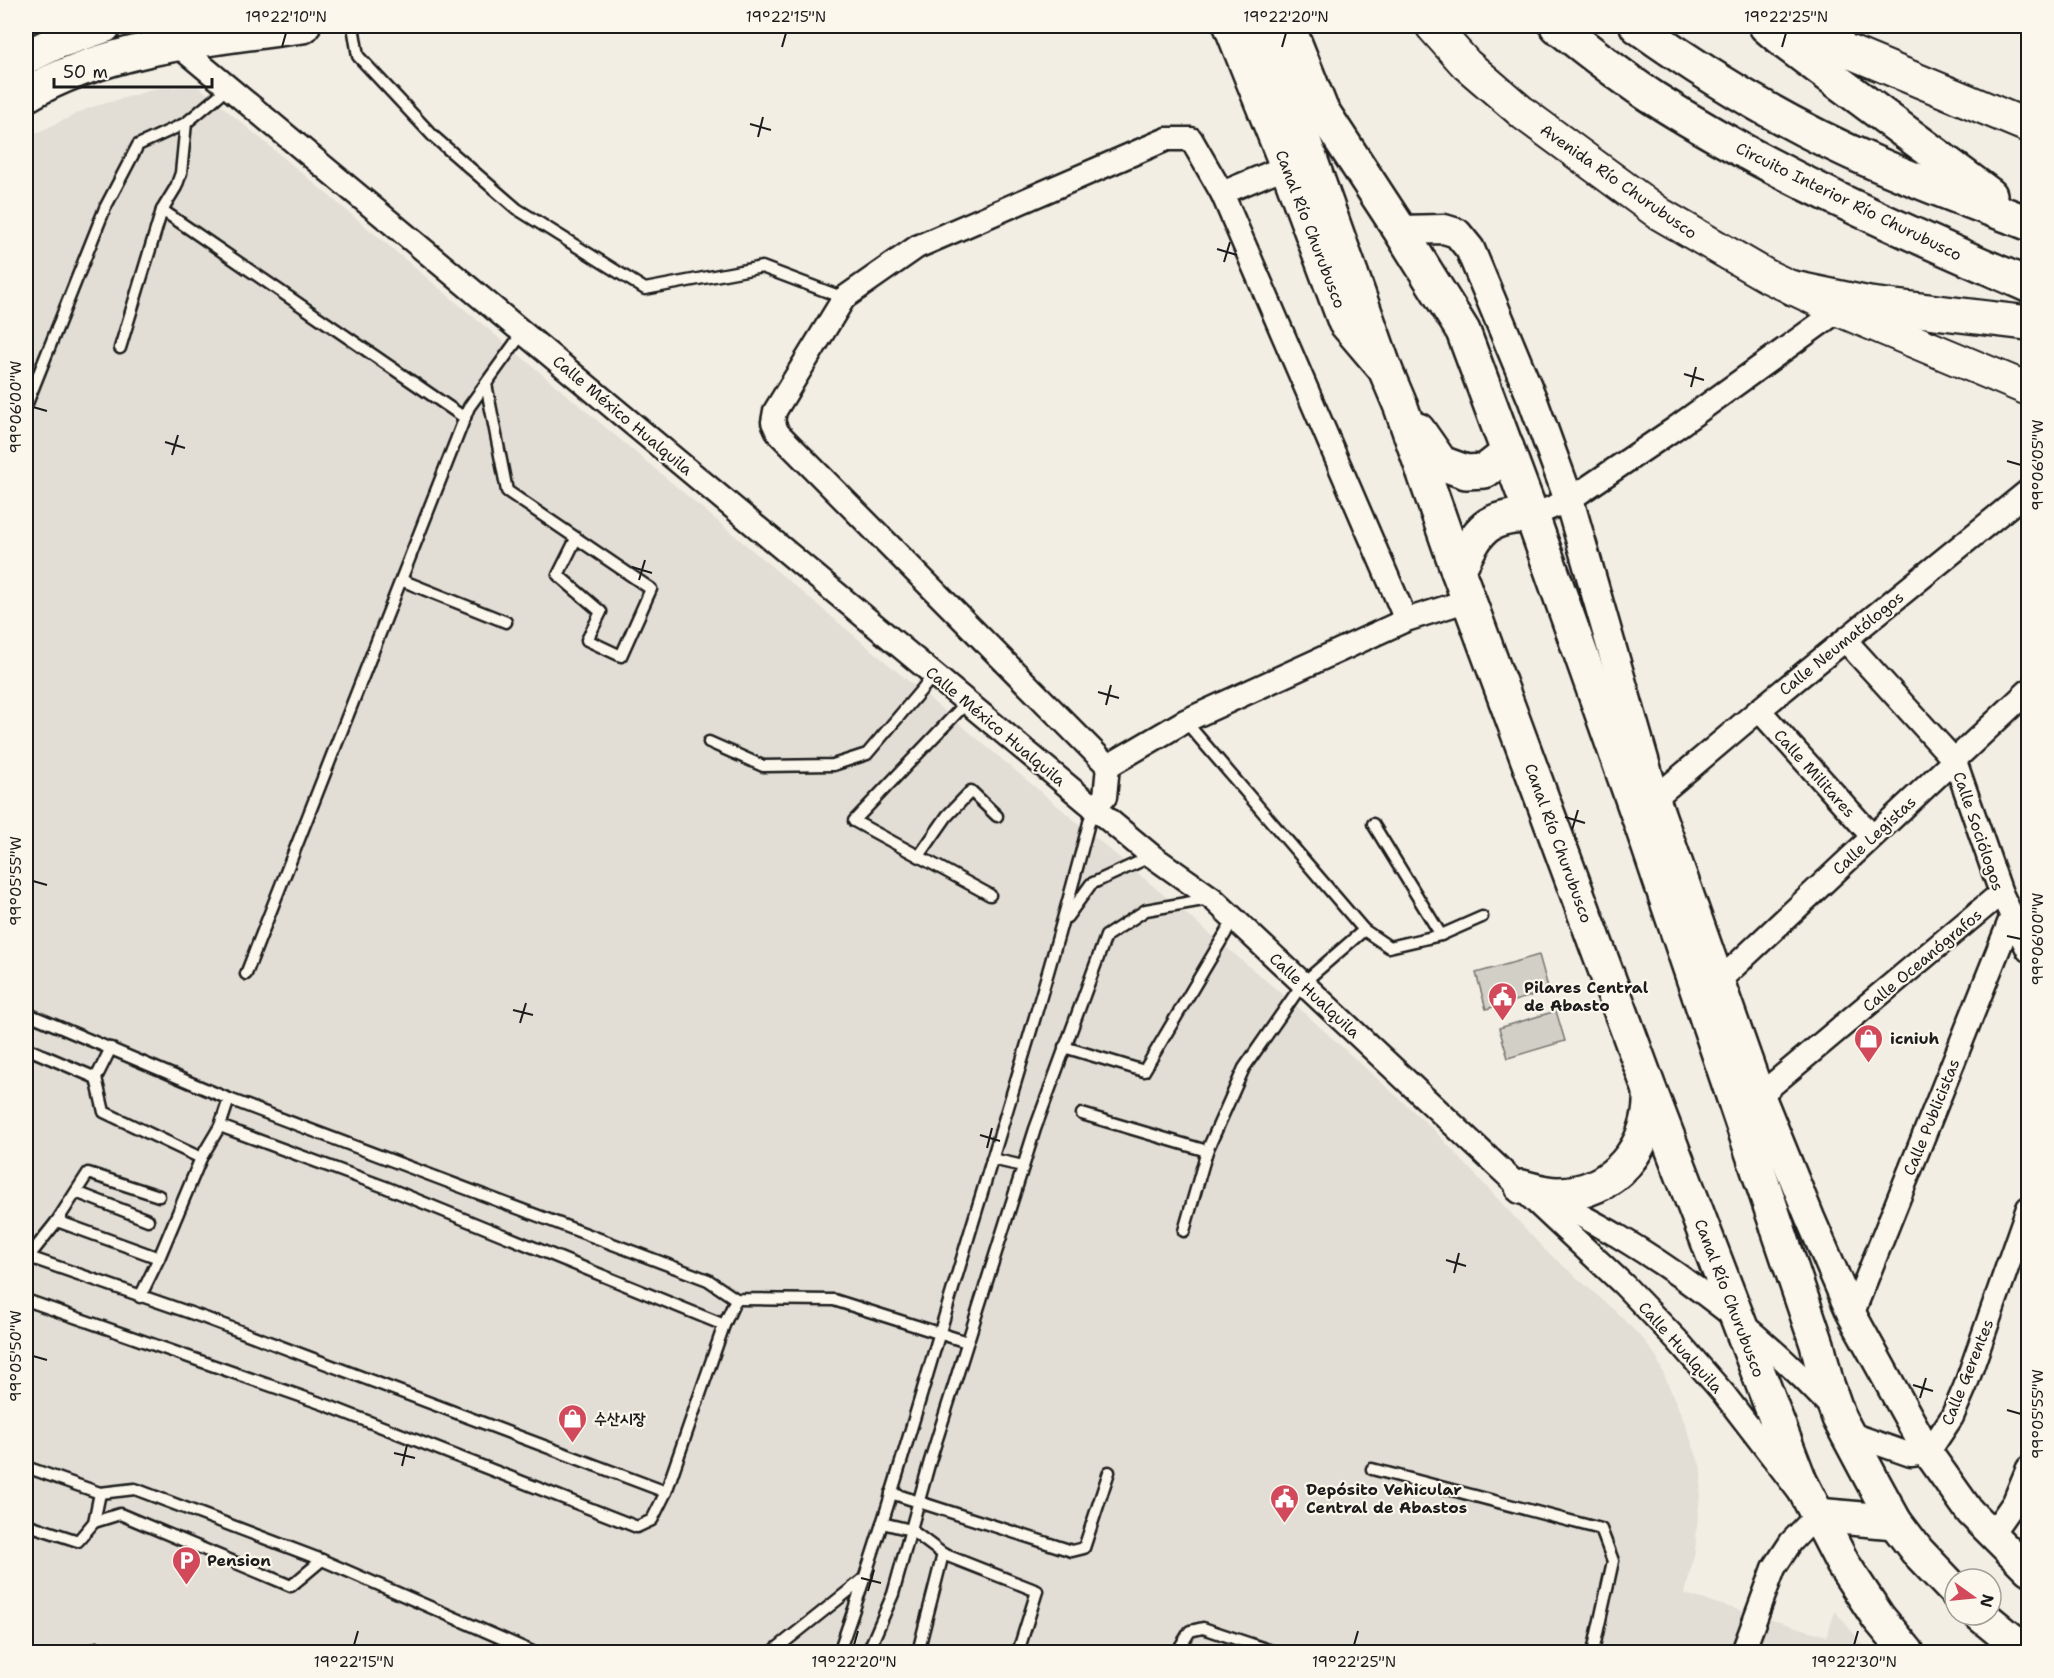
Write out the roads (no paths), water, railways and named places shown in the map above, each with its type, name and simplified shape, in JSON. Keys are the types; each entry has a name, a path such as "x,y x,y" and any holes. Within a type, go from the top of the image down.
{"main road":[{"path":"26,57 57,42 104,26"},
{"path":"26,95 163,34 303,26"},
{"name":"Canal Río Churubusco","path":"1231,26 1299,162 1401,407 1463,585 1649,1088 1800,1481 1827,1537 1860,1591 1907,1653"},
{"path":"1263,26 1299,162"},
{"path":"1288,26 1320,109 1463,331 1532,516 1651,854 1843,1424 1895,1522 1917,1551 1943,1578"},
{"name":"Avenida Río Churubusco","path":"1432,26 1467,64 1524,114 1613,181 1699,238 1839,310 2028,389"},
{"name":"Circuito Interior Río Churubusco","path":"1557,26 1654,98 1746,152 1813,188 2028,285"},
{"path":"1637,26 1712,76 1829,142 1875,164 2028,222"},
{"path":"1766,26 1971,182 2028,222"},
{"path":"1787,26 1845,35 2028,126"},
{"path":"1793,288 1869,304 2028,323"},
{"path":"1401,407 1441,463 1448,467 1466,472 1485,471 1503,457 1507,448"},
{"path":"1463,585 1475,537 1492,521 1515,516 1532,516"},
{"path":"1525,1190 1542,1193 1574,1192 1589,1188 1617,1173 1637,1149 1644,1134 1650,1103 1649,1088"},
{"path":"1817,1515 1895,1522"},
{"path":"1996,1627 2026,1653"}],"street":[{"name":"Calle México Hualquila","path":"163,34 1093,807"},
{"path":"1108,766 778,433 773,422 775,411 844,298 917,247 1167,139 1191,139 1222,193 1406,620"},
{"path":"1222,193 1299,162"},
{"path":"1400,230 1444,229 1457,233 1470,249 1533,401 1569,500 1655,798 1760,1095 1852,1316 1928,1453 1970,1512 2028,1570"},
{"path":"1532,516 1569,500 1674,429 1839,310"},
{"name":"Calle Neumatólogos","path":"1655,798 1759,710 2028,491"},
{"path":"1108,766 1185,721 1406,620 1463,585"},
{"name":"Calle Sociólogos","path":"1845,640 1955,761 2001,893 2028,950"},
{"name":"Calle Legistas","path":"1720,980 1872,836 2025,698"},
{"name":"Calle Militares","path":"1759,710 1872,836"},
{"path":"1093,807 1105,798 1108,766"},
{"name":"Calle Hualquila","path":"1093,807 1152,856 1213,899 1624,1285 1677,1340 1724,1394 1817,1515"},
{"name":"Calle Oceanógrafos","path":"1760,1095 2001,893"},
{"name":"Calle Publicistas","path":"1852,1316 2011,918"},
{"name":"Calle Hualquila","path":"1525,1190 1556,1203 1640,1250 1680,1276 1794,1369 1843,1424"},
{"name":"Calle Gerentes","path":"1928,1453 1952,1417 1965,1387 2028,1208"},
{"path":"1843,1424 1911,1455 1928,1453"},
{"path":"1991,1535 2014,1502 2028,1468"},
{"path":"1743,1653 1774,1569 1791,1542 1817,1515"}],"lane":[{"path":"353,26 358,56 433,136 517,209 645,289 762,267 844,298"},
{"path":"26,406 105,208 138,145 186,123 229,87"},
{"path":"120,348 162,210 176,187 181,172 186,123"},
{"path":"162,210 465,418"},
{"path":"246,975 469,407 523,332"},
{"path":"486,384 507,491 651,589 621,656 586,640 601,612 558,575 576,539"},
{"path":"401,580 506,622"},
{"path":"709,742 763,766 834,765 867,754 934,675"},
{"path":"968,702 854,821 990,895"},
{"path":"1185,721 1364,930 1389,947 1441,935 1482,917"},
{"path":"919,856 947,816 971,791 997,816"},
{"path":"839,1653 866,1576 1063,923 1093,807"},
{"path":"1372,824 1441,935"},
{"path":"1063,923 1091,884 1152,856"},
{"path":"868,1653 893,1594 919,1500 1023,1166 1064,1047 1106,936 1146,910 1213,899"},
{"path":"1064,1047 1144,1071 1234,919"},
{"path":"1184,1231 1207,1151 1244,1068 1302,983 1364,930"},
{"path":"26,1013 229,1099 708,1280 736,1299 834,1300 967,1342"},
{"path":"26,1048 96,1078"},
{"path":"111,1048 96,1078 104,1112 201,1158"},
{"path":"140,1297 201,1158 220,1126 229,1099"},
{"path":"1082,1114 1207,1151"},
{"path":"220,1126 386,1187 724,1325"},
{"path":"992,1159 1023,1166"},
{"path":"159,1196 88,1173 57,1221 26,1258 205,1318 666,1492"},
{"path":"76,1192 148,1220"},
{"path":"57,1221 159,1258"},
{"path":"26,1300 326,1405 637,1527 652,1520 666,1492 724,1325 736,1299"},
{"path":"26,1467 100,1493 135,1489 322,1560 533,1653"},
{"path":"1372,1468 1601,1529 1613,1561 1593,1653"},
{"path":"891,1493 919,1500 1072,1551 1084,1548 1109,1472"},
{"path":"26,1524 78,1542 94,1522 100,1493"},
{"path":"94,1522 120,1514 291,1586 322,1560"},
{"path":"882,1523 911,1530 943,1554 1037,1591 1018,1653"},
{"path":"918,1653 943,1554"},
{"path":"772,1653 866,1576"},
{"path":"1177,1653 1190,1631 1203,1628 1275,1653"},
{"path":"89,1653 97,1648 107,1653"}],"place":[{"name":"Pilares Central de Abasto","path":"1503,1022"},
{"name":"icniuh","path":"1869,1064"},
{"name":"수산시장","path":"573,1444"},
{"name":"Depósito Vehicular Central de Abastos","path":"1285,1524"},
{"name":"Pension","path":"186,1586"}]}
